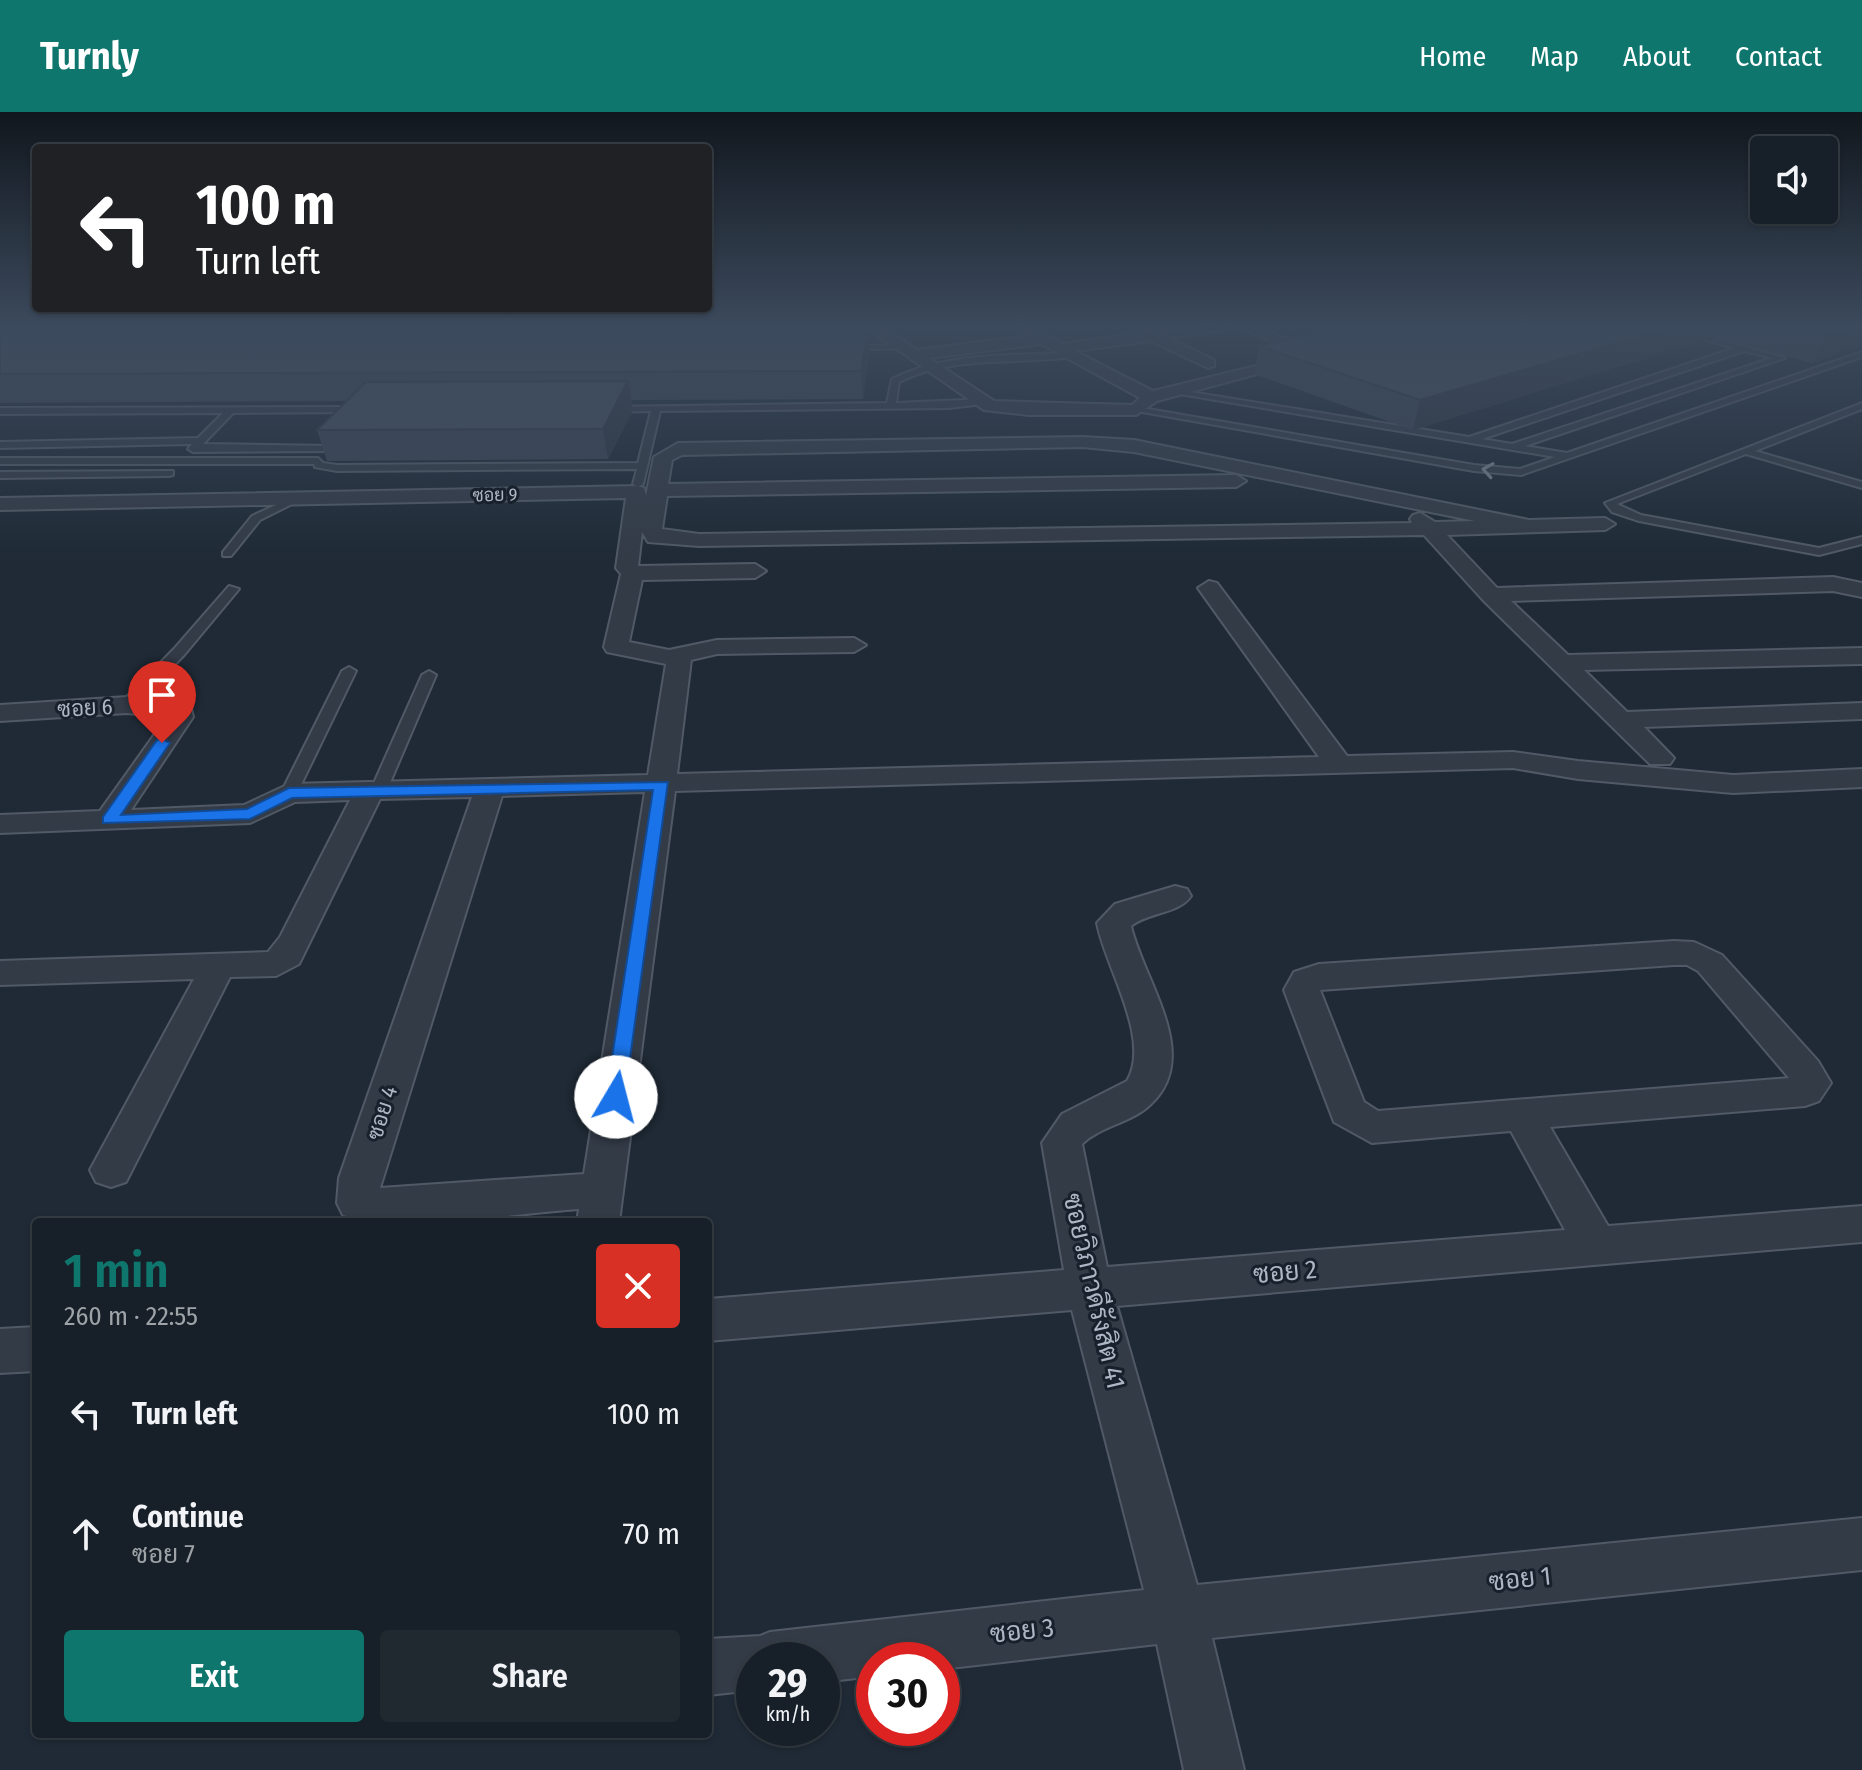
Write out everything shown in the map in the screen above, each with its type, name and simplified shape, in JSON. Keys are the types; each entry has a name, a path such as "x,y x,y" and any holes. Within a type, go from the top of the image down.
{"street":[{"path":"986,403 1029,410 1136,410 1144,403"},
{"path":"1529,526 1107,443 678,449 663,457 651,529 656,537 669,539 1427,529 1605,524"},
{"path":"658,490 1296,479"},
{"name":"ซอย 9","path":"0,504 637,492 627,554 627,568 632,573 616,647 673,656"},
{"path":"1403,499 1427,529 1491,595 1660,758"},
{"path":"632,573 755,571"},
{"path":"1491,595 1833,584 1862,590"},
{"path":"1209,588 1339,765"},
{"path":"673,656 717,647 854,645"},
{"path":"600,1206 679,659 673,656"},
{"path":"1562,663 1862,656"},
{"name":"ซอย 6","path":"0,713 127,705 166,706 181,710 180,717 109,820"},
{"path":"1620,720 1862,711"},
{"path":"0,824 250,814 289,793 1513,760 1578,770 1733,784 1862,778"},
{"name":"ซอย 4","path":"489,790 360,1178 358,1203 379,1206 600,1206"},
{"path":"0,973 276,964 287,956 373,792"},
{"name":"ซอยวิภาวดีรังสิต 41","path":"1175,896 1127,912 1114,923 1115,941 1128,967 1153,1038 1154,1067 1144,1088 1131,1100 1067,1132 1062,1143 1089,1288 1178,1614 1214,1770"},
{"path":"1694,954 1710,963 1812,1083 1805,1091 1522,1115 1372,1127 1357,1120 1348,1111 1302,990 1306,981 1319,976 1694,954"},
{"path":"111,1170 218,967"},
{"path":"1522,1115 1596,1245"},
{"name":"ซอย 2","path":"712,1320 1862,1224"},
{"path":"0,1351 32,1349"},
{"name":"ซอย 1","path":"1178,1614 1862,1544"},
{"name":"ซอย 3","path":"840,1652 1178,1614"},
{"path":"712,1667 736,1664"}],"lane":[{"path":"168,411 178,403"},
{"path":"597,409 939,403"},
{"path":"1238,403 1374,427 1393,425"},
{"path":"1467,441 1579,403"},
{"path":"1510,447 1642,403"},
{"path":"1136,410 1503,473 1521,472 1711,403"},
{"path":"1862,406 1610,503 1616,510 1639,518 1819,552 1862,540"},
{"path":"638,484 656,409"},
{"path":"0,411 366,410 357,419"},
{"path":"1364,410 1393,425 1467,441 1563,455"},
{"path":"154,487 230,411"},
{"path":"1375,452 1393,425 1407,416"},
{"path":"13,435 211,432"},
{"path":"318,461 338,438"},
{"path":"0,445 199,444 329,448"},
{"path":"1749,452 1862,485"},
{"path":"0,461 318,461"},
{"path":"318,461 319,465 337,468 641,466"},
{"path":"0,475 169,473"},
{"path":"227,554 256,518 295,500"},
{"path":"127,705 179,652 233,589"},
{"path":"289,793 349,671"},
{"path":"373,792 429,675"}],"building":[{"path":"344,403 616,403 603,429 317,430"}],"route":[{"path":"162,743 109,820 250,814 289,793 662,785 616,1097"}]}
